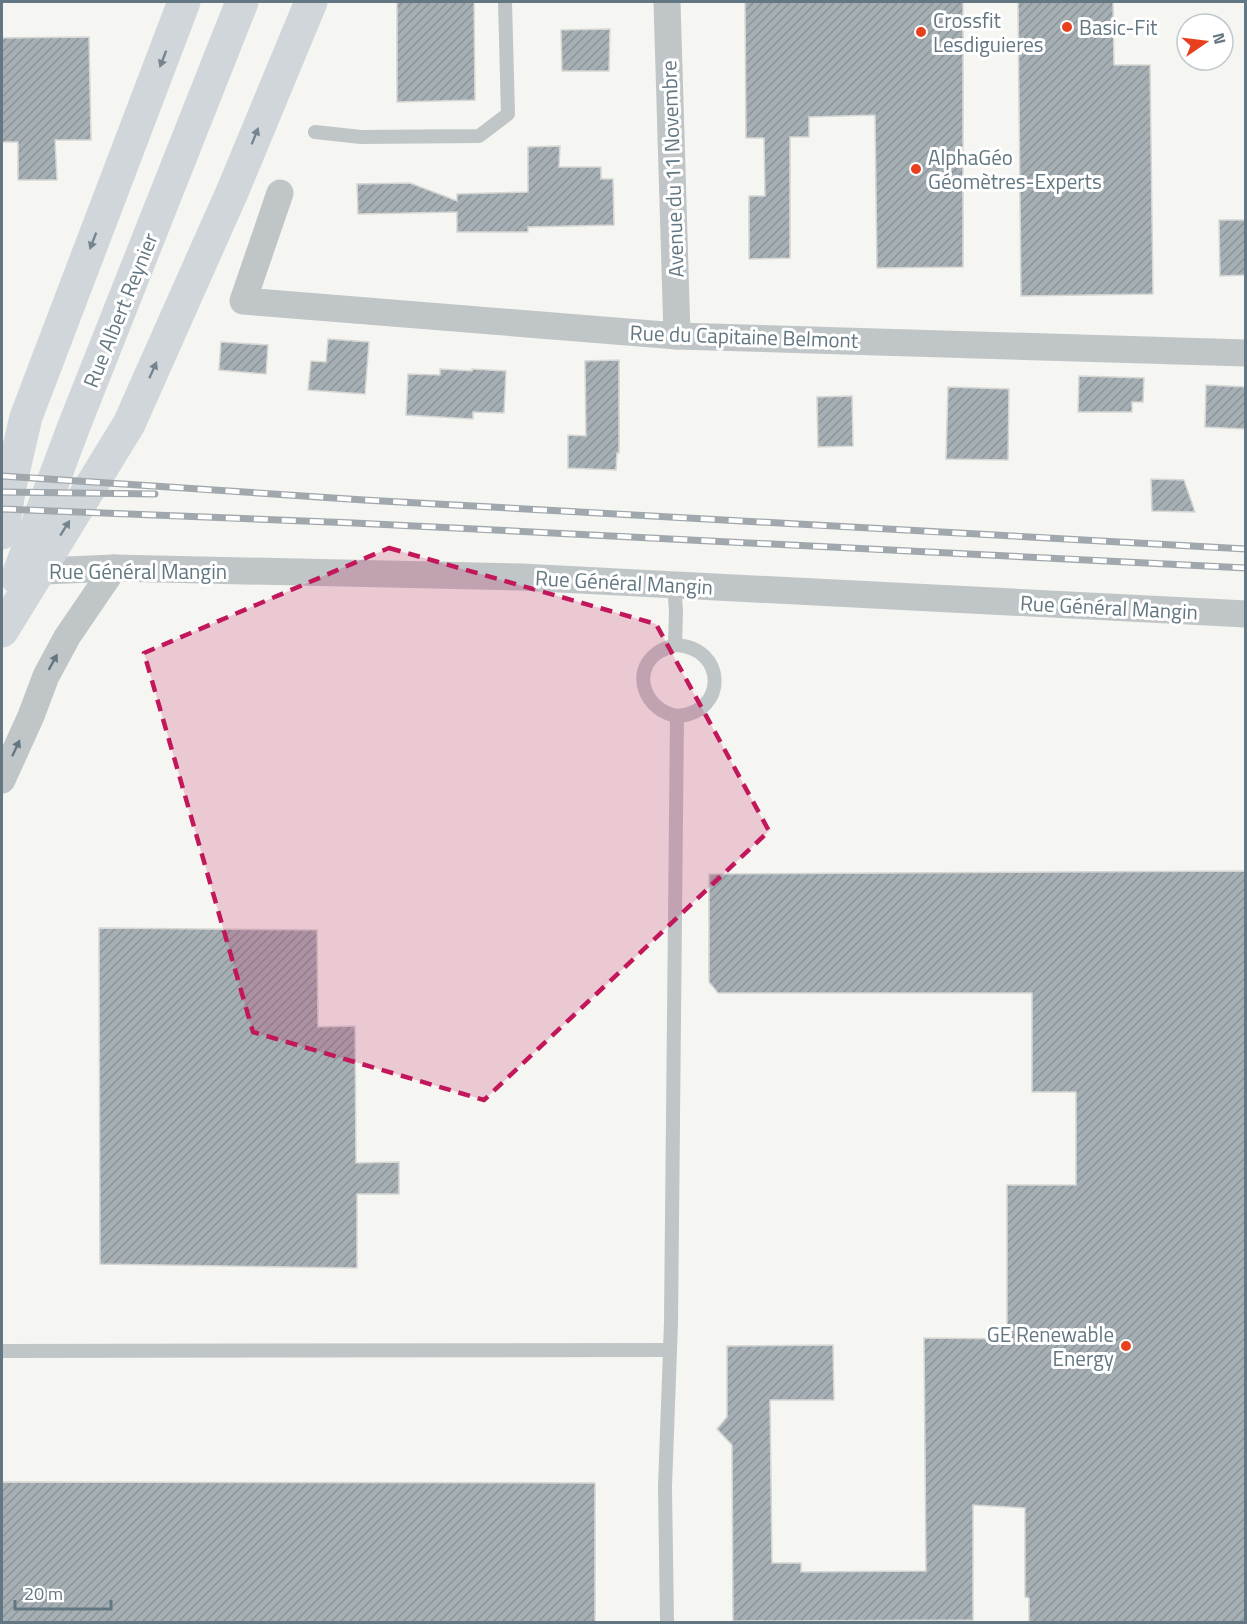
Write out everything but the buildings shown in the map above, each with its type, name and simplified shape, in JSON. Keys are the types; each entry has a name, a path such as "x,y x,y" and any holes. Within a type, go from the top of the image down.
{"main road":[{"path":"2,533 26,417 184,2"},
{"name":"Rue Albert Reynier","path":"2,620 78,415 242,2"},
{"path":"2,631 129,424 233,190 311,2"}],"street":[{"name":"Avenue du 11 Novembre","path":"667,2 677,336"},
{"name":"Rue du Capitaine Belmont","path":"280,193 243,301 677,336 1245,353"},
{"name":"Rue Général Mangin","path":"2,573 114,568 521,577 1245,614"},
{"path":"2,780 46,676 67,638 114,568"}],"lane":[{"path":"315,132 361,137 479,136 508,114 505,2"},
{"path":"674,585 675,645"},
{"path":"675,645 684,645 703,654 711,663 715,686 705,706 696,712 677,716 654,705 649,699 644,682 648,663 665,648 675,645"},
{"path":"667,1623 665,1487 670,1350 677,716"},
{"path":"2,1351 670,1350"}],"highlighted area":[{"path":"389,548 656,624 769,831 484,1100 253,1032 144,653"}],"railway":[{"path":"2,476 364,500 1246,549"},
{"path":"2,492 155,494"},
{"path":"2,509 354,523 1246,568"}],"place":[{"name":"Basic-Fit","path":"1067,27"},
{"name":"Crossfit Lesdiguieres","path":"921,32"},
{"name":"AlphaGéo Géomètres-Experts","path":"916,169"},
{"name":"GE Renewable Energy","path":"1126,1346"}]}
